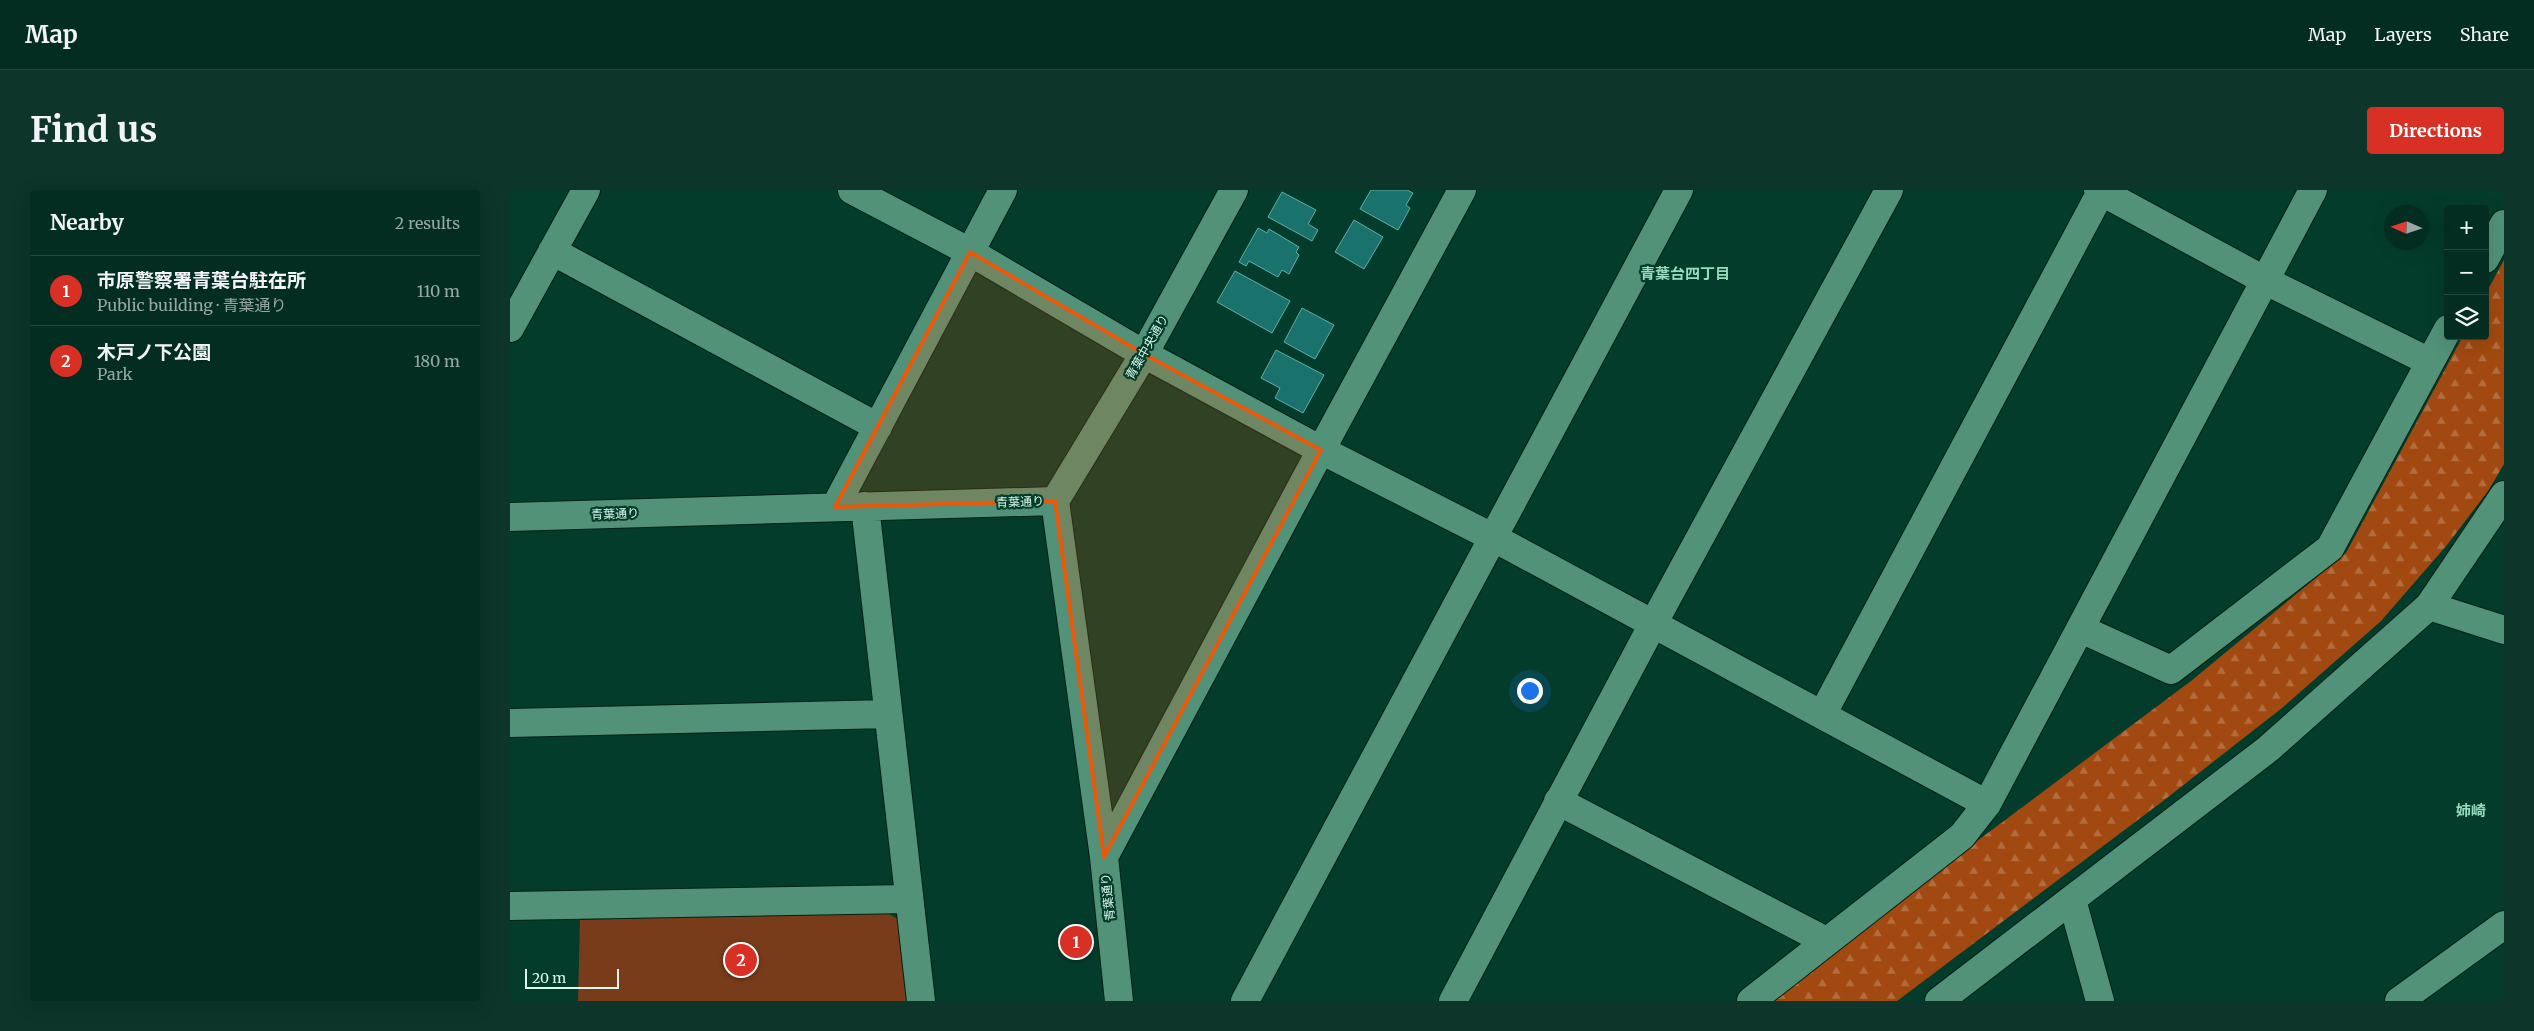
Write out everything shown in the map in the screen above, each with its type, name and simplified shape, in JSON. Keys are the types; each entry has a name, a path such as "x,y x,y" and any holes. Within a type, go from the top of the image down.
{"street":[{"path":"510,328 586,190"},
{"path":"852,190 970,252 1144,354 1321,450 1494,538 1987,804"},
{"path":"835,507 1003,190"},
{"name":"青葉中央通り","path":"1055,500 1144,354 1234,190"},
{"path":"1104,857 1462,190"},
{"path":"1245,1001 1679,190"},
{"path":"1453,1001 1653,624 1889,190"},
{"path":"1750,1001 1962,836 1987,804 2313,190"},
{"path":"1822,715 2100,191 2264,280 2430,362"},
{"path":"2489,252 2504,224"},
{"path":"552,252 878,427"},
{"path":"2081,629 2171,670 2330,548 2444,336"},
{"path":"1938,1001 2268,749 2429,606 2504,495"},
{"name":"青葉通り","path":"510,517 1055,500 1104,857 1119,1001"},
{"path":"865,506 921,1001"},
{"path":"2429,606 2504,630"},
{"path":"510,723 888,714"},
{"path":"1558,801 1826,941"},
{"path":"510,906 908,899"},
{"path":"2072,900 2100,1001"},
{"path":"2400,1001 2504,925"}],"highlighted area":[{"path":"970,252 1144,354 1321,450 1104,857 1055,501 835,507"}],"shaded area":[{"path":"883,911 900,920 907,1001 578,1001 580,920"}],"green space":[{"path":"2504,260 2504,464 2488,491 2447,545 2381,621 2282,708 2163,801 1897,1001 1771,1001 1977,841 2191,681 2346,553 2461,340 2489,340 2489,288"}],"building":[{"path":"1371,190 1407,190 1413,193 1406,205 1410,208 1398,230 1360,209"},
{"path":"1282,192 1316,210 1308,224 1318,230 1312,241 1268,217"},
{"path":"1354,220 1383,237 1364,269 1335,252"},
{"path":"1258,228 1267,233 1269,229 1299,247 1296,252 1299,255 1289,274 1282,270 1278,277 1249,261 1246,266 1239,262"},
{"path":"1235,271 1290,301 1272,333 1217,302"},
{"path":"1302,308 1334,325 1315,359 1284,342"},
{"path":"1276,350 1324,375 1303,413 1275,398 1280,388 1261,378"}],"place":[{"name":"市原警察署青葉台駐在所","path":"1076,942"},
{"name":"木戸ノ下公園","path":"741,960"}],"district":[{"name":"青葉台四丁目","path":"1685,274"},
{"name":"姉崎","path":"2471,811"}]}
